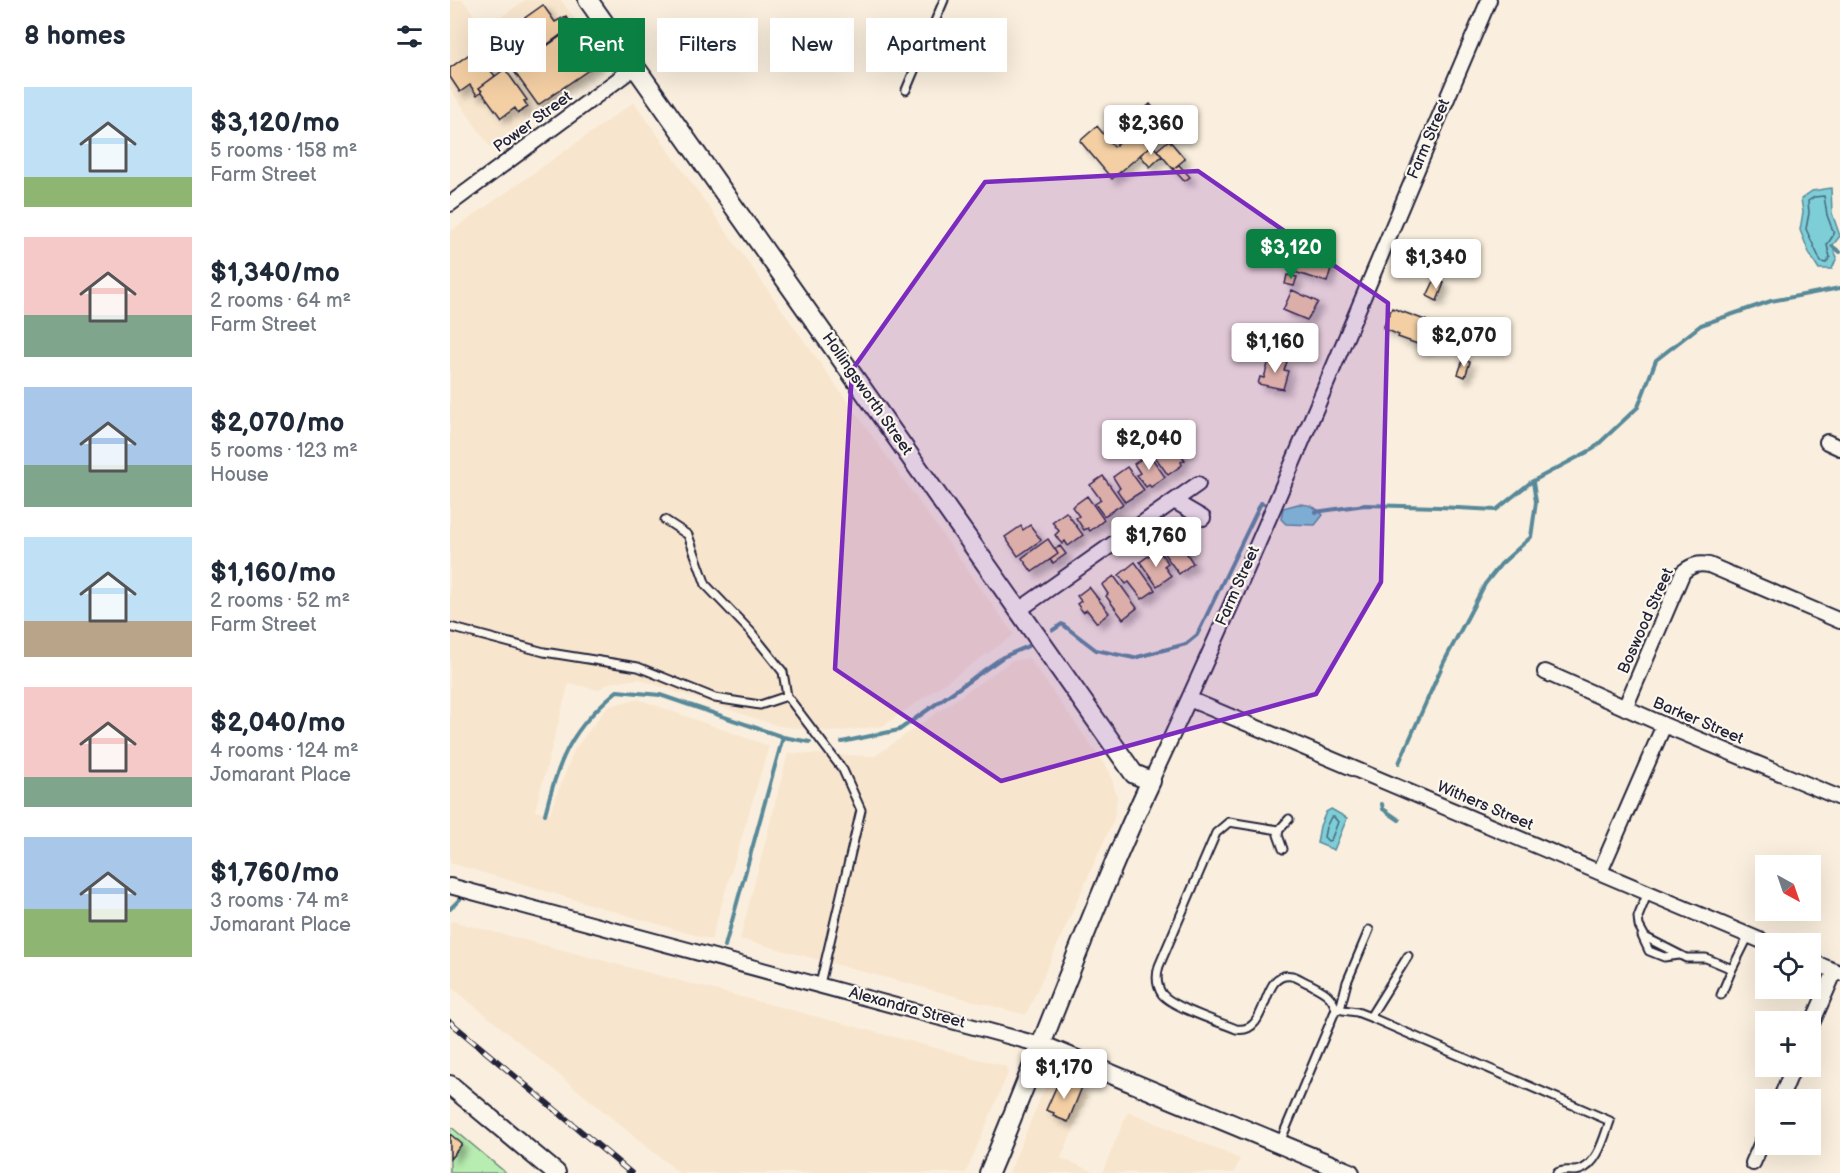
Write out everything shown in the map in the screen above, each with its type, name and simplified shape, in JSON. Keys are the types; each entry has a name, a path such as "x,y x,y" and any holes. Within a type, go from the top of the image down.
{"street":[{"name":"Hollingsworth Street","path":"588,0 601,18"},
{"name":"Farm Street","path":"989,1173 1055,1007 1151,781 1321,396 1488,0"},
{"name":"Power Street","path":"450,204 628,72"},
{"name":"Hollingsworth Street","path":"639,72 1134,774 1151,781"},
{"path":"1019,610 1198,484"},
{"path":"1174,501 1203,518"},
{"name":"Boswood Street","path":"1625,708 1683,572 1691,566 1700,563 1709,565 1840,621"},
{"name":"Barker Street","path":"1545,672 1664,725 1840,798"},
{"name":"Withers Street","path":"1189,699 1755,938"},
{"path":"1600,872 1664,725"},
{"name":"Alexandra Street","path":"450,886 1041,1045 1350,1173"},
{"path":"1818,1011 1838,972 1821,965"},
{"path":"450,1085 556,1173"},
{"path":"1753,1163 1756,1155"}],"lane":[{"path":"906,90 944,0"},
{"path":"665,520 688,535 706,585 751,632 783,672 788,696 843,770 861,810 820,984"},
{"path":"450,627 544,652 638,667 715,698 760,705 788,696"},
{"path":"1279,830 1289,819"},
{"path":"1279,830 1229,822 1216,833 1159,966 1156,975 1157,983 1162,994 1172,1003 1236,1029 1249,1028 1257,1019 1272,984 1282,977 1292,976 1324,991 1332,997 1338,1009"},
{"path":"1279,830 1283,849"},
{"path":"1648,892 1638,917 1641,932 1648,939 1686,958 1706,958 1732,969"},
{"path":"1279,1144 1338,1009 1369,930"},
{"path":"1721,995 1749,935"},
{"path":"1370,1017 1408,956"},
{"path":"1338,1009 1370,1017 1610,1121 1601,1146 1593,1161 1586,1168 1579,1171 1561,1170 1557,1173"}],"highlighted area":[{"path":"1198,171 1388,303 1381,582 1316,694 1001,781 835,669 852,370 985,182"}],"shaded area":[{"path":"450,0 463,0 476,18 468,18 468,72 546,72 546,18 500,18 525,0 561,0 574,18 558,18 558,72 593,72 490,147 450,89"},
{"path":"634,102 1014,635 883,726 834,732 778,726 638,679 609,683 598,690 569,683 535,811 550,813 574,750 608,706 638,699 769,746 711,940 450,863 450,232"},
{"path":"1029,658 1110,772 1117,797 1114,819 1026,1015 740,939 788,753 875,756 1011,661"},
{"path":"452,921 1005,1066 1008,1073 966,1173 679,1173 450,986 450,923"},
{"path":"1052,1080 1088,1096 1061,1158 1097,1173 1009,1173 1045,1087"},
{"path":"1128,1111 1240,1159 1234,1173 1102,1173"}],"green space":[{"path":"450,1126 506,1173 450,1173"}],"water":[{"path":"1831,188 1832,213 1840,236 1832,246 1837,257 1832,269 1819,269 1810,255 1800,230 1803,212 1801,199 1812,191"},
{"path":"1298,504 1312,506 1323,515 1315,525 1286,524 1281,519 1283,508"},
{"path":"1331,809 1347,818 1334,850 1317,843 1320,826 1326,812"}],"building":[{"path":"543,5 555,22 558,20 558,37 546,45 546,18 525,18"},
{"path":"558,38 558,72 586,72 538,105 514,72 546,72 546,47"},
{"path":"468,55 468,72 492,72 495,76 479,88 482,91 477,95 470,85 460,92 450,77 450,68"},
{"path":"501,72 507,72 527,100 524,101 528,107 518,113 515,108 501,118 479,88"},
{"path":"1150,104 1171,129 1112,179 1080,141 1097,126 1114,147 1128,135 1117,122 1125,115 1130,121"},
{"path":"1169,140 1185,159 1173,169 1157,150"},
{"path":"1152,145 1162,156 1150,167 1140,155"},
{"path":"1179,165 1190,177 1184,181 1173,169"},
{"path":"1295,257 1332,265 1327,282 1291,271"},
{"path":"1287,275 1297,277 1294,286 1285,284"},
{"path":"1435,279 1444,283 1437,301 1427,296"},
{"path":"1292,290 1318,302 1307,320 1283,310"},
{"path":"1392,308 1435,326 1426,347 1398,337 1399,335 1383,328"},
{"path":"1270,357 1287,362 1284,370 1288,371 1283,389 1258,384 1260,377 1264,378"},
{"path":"1463,360 1470,362 1465,377 1458,374"},
{"path":"1166,441 1172,450 1176,448 1185,460 1168,475 1151,451"},
{"path":"1149,454 1165,477 1151,487 1149,485 1146,487 1137,475 1140,473 1134,464"},
{"path":"1127,467 1144,490 1125,502 1117,490 1120,488 1113,477"},
{"path":"1103,476 1123,504 1104,516 1095,504 1101,500 1090,485"},
{"path":"1087,496 1104,520 1090,531 1088,528 1084,530 1076,518 1079,516 1072,507"},
{"path":"1066,512 1083,535 1068,546 1065,541 1062,544 1055,535 1059,531 1052,522"},
{"path":"1030,525 1041,540 1018,556 1005,537 1021,526 1023,530"},
{"path":"1048,539 1058,554 1032,572 1022,558"},
{"path":"1177,540 1178,542 1181,540 1190,552 1187,554 1193,563 1179,574 1162,551"},
{"path":"1060,546 1066,554 1053,563 1050,560 1058,554 1055,549"},
{"path":"1159,551 1168,563 1164,566 1171,576 1157,586 1140,562"},
{"path":"1135,562 1155,590 1142,599 1129,582 1126,584 1119,575"},
{"path":"1114,576 1137,608 1123,619 1106,596 1108,594 1102,585"},
{"path":"1089,587 1109,613 1097,623 1087,610 1083,612 1077,604 1081,601 1077,596"},
{"path":"1067,1080 1082,1087 1068,1122 1053,1116 1054,1113 1046,1110 1058,1083 1065,1086"},
{"path":"450,1134 462,1144 450,1159"}],"waterway":[{"path":"1832,246 1840,252"},
{"path":"1315,512 1365,505 1496,510 1531,482 1593,449 1638,407 1656,360 1701,325 1771,301 1840,288"},
{"path":"1399,763 1444,662 1485,584 1501,564 1531,537 1536,502 1533,482"},
{"path":"1053,630 1062,624 1096,650 1134,658 1186,644 1197,635 1261,503 1264,504"},
{"path":"842,742 899,730 1003,657 1033,644"},
{"path":"545,814 556,776 569,745 589,718 617,691 660,695 783,737 810,742"},
{"path":"725,946 783,737"},
{"path":"1382,804 1383,809 1399,820"},
{"path":"450,909 460,899"}],"railway":[{"path":"450,1022 631,1173"}]}
